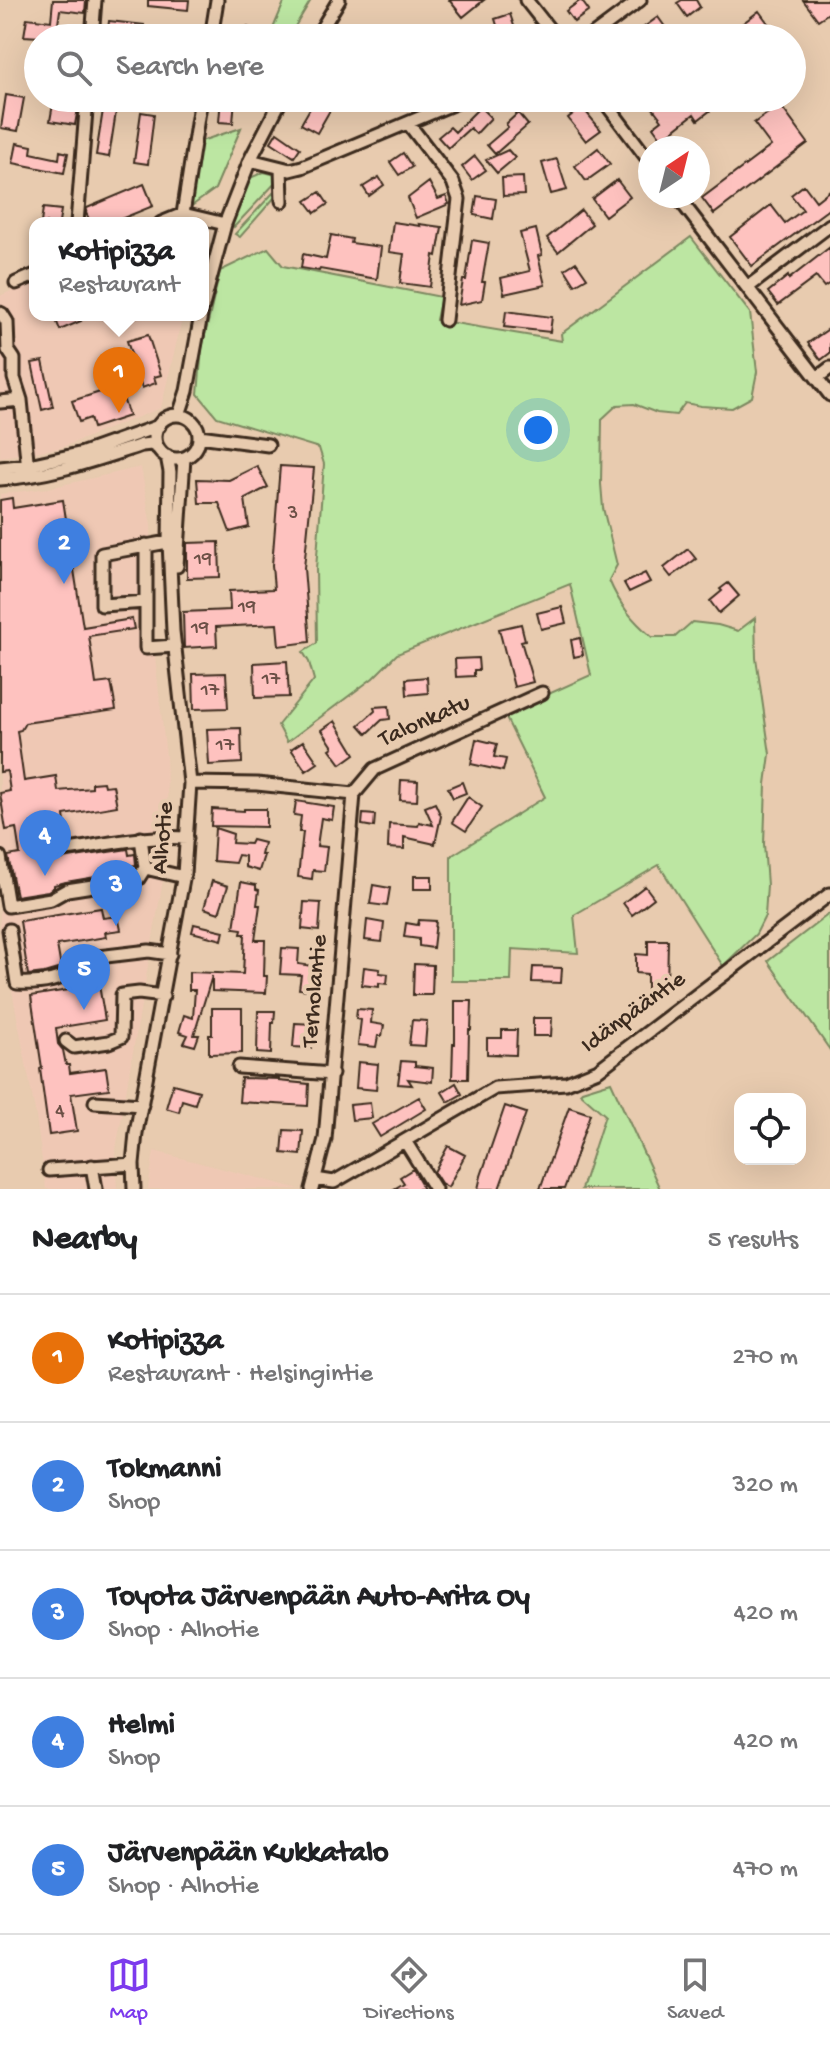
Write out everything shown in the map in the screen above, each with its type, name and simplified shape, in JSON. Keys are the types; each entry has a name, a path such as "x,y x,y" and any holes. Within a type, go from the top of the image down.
{"street":[{"path":"93,24 95,0"},
{"path":"213,24 217,0"},
{"path":"324,24 339,0"},
{"path":"526,0 545,24"},
{"path":"608,24 640,0"},
{"path":"77,217 86,112"},
{"path":"183,214 199,112"},
{"path":"209,284 225,224 250,160 275,112"},
{"path":"250,160 290,170 302,167 434,112"},
{"path":"612,112 638,146"},
{"path":"408,123 448,175 459,199 445,320"},
{"path":"281,168 282,201"},
{"path":"686,208 830,395"},
{"path":"176,217 183,214 196,217"},
{"path":"209,220 225,224"},
{"path":"748,287 830,225"},
{"path":"16,283 29,278"},
{"path":"1,314 7,322 8,350 14,359 28,471"},
{"path":"179,415 187,391 200,321"},
{"path":"817,378 830,368"},
{"path":"0,381 14,378"},
{"path":"0,402 21,400"},
{"path":"0,468 28,471 75,467 151,444 175,459 184,458 195,450 198,429 193,422 179,415 168,417 159,426 83,453 28,471 0,479"},
{"path":"159,426 156,441 163,452"},
{"path":"199,436 268,445"},
{"name":"Alhotie","path":"134,1189 136,1133 184,877 190,783 173,631 174,541 170,472 163,452"},
{"name":"Alhotie","path":"174,541 184,458"},
{"path":"146,602 102,605 102,554 174,541"},
{"path":"146,545 146,648 175,646"},
{"name":"Talonkatu","path":"354,794 375,769 542,693"},
{"path":"190,783 257,784 354,794"},
{"name":"Terholantie","path":"314,1184 325,1139 332,1074 354,794"},
{"path":"61,851 141,838 187,838"},
{"path":"0,857 8,906 51,899 67,890 138,879 145,868 141,838"},
{"path":"145,868 184,877"},
{"name":"Idänpääntie","path":"314,1184 334,1182 495,1088 566,1083 598,1070 830,894"},
{"path":"9,930 17,983 62,978 72,972 72,960 149,951 170,954"},
{"path":"66,1041 74,1047 121,1037 122,995 139,993 163,996"},
{"path":"239,1067 332,1074"},
{"path":"95,1102 142,1105"},
{"path":"405,1141 435,1189"},
{"path":"49,1170 133,1164"},
{"path":"92,1166 96,1189"}],"shaded area":[{"path":"29,283 29,321 182,321 161,408 60,448 0,457 0,296"},
{"path":"141,467 151,526 153,639 166,757 167,857 115,1155 117,1189 46,1189 36,1116 0,927 0,494 49,488"},
{"path":"154,1151 239,1173 300,1189 148,1189"}],"green space":[{"path":"285,0 311,0 296,24 275,24"},
{"path":"241,128 215,189 193,205 189,201 198,142"},
{"path":"264,172 276,175 278,180 234,227 232,225 250,178"},
{"path":"273,193 275,197 240,237 235,234"},
{"path":"691,237 750,313 757,372 752,397 732,408 685,403 676,415 657,413 634,404 617,405 602,419 601,484 603,508 617,565 609,580 627,611 652,637 675,637 692,622 738,631 755,618 756,658 770,754 764,844 767,885 765,916 756,934 723,966 659,865 574,915 578,953 512,949 511,981 451,981 451,856 545,797 504,714 591,675 570,584 397,654 373,678 287,742 278,725 314,680 303,652 317,643 316,569 324,464 319,448 217,417 198,394 202,348 220,271 268,248 283,266 441,297 436,320 562,341 561,334"},
{"path":"830,913 830,1050 768,961"},
{"path":"611,1082 660,1189 581,1189 605,1115 580,1093"}],"building":[{"path":"53,0 86,0 85,13 60,10 58,24 26,24 27,18 51,21"},
{"path":"148,0 189,0 188,10 148,6"},
{"path":"449,0 484,0 463,17"},
{"path":"581,0 589,11 574,22 566,11"},
{"path":"696,0 700,7 687,17 677,3"},
{"path":"803,0 827,0 830,12 818,20"},
{"path":"759,11 769,24 742,24"},
{"path":"510,14 513,24 497,24 495,19"},
{"path":"658,17 663,24 648,24"},
{"path":"6,95 24,98 18,131 1,128"},
{"path":"52,112 77,112 75,125 50,121"},
{"path":"103,112 116,112 109,157 96,155"},
{"path":"141,112 154,114 148,164 134,162"},
{"path":"220,112 234,112 233,123 219,122"},
{"path":"308,112 329,112 317,133 301,124"},
{"path":"475,112 485,112 491,118 476,134 470,128 448,148 438,137 450,127 455,132"},
{"path":"576,112 586,112 601,130 586,141 568,118"},
{"path":"656,112 708,112 698,120 694,114 666,136 660,136 653,127 662,120"},
{"path":"767,112 785,112 808,143 714,214 710,208 710,192 771,146 754,123"},
{"path":"518,113 528,125 495,154 487,145 508,127 506,124"},
{"path":"277,132 300,148 294,157 271,142"},
{"path":"17,143 32,146 31,153 59,159 60,151 68,153 64,173 13,163"},
{"path":"598,148 610,164 586,181 575,166"},
{"path":"508,150 515,158 497,173 486,160"},
{"path":"403,153 412,167 399,175 390,162"},
{"path":"475,156 486,170 472,180 462,167"},
{"path":"557,159 567,190 551,194 542,163"},
{"path":"379,177 384,185 369,196 363,187"},
{"path":"523,177 524,195 503,196 502,178"},
{"path":"617,180 630,197 605,216 592,199"},
{"path":"429,182 438,199 446,196 449,204 416,218 408,198"},
{"path":"144,184 153,206 126,217 88,217 87,208"},
{"path":"804,185 816,201 830,190 830,208 752,266 730,237 771,205 785,223 803,210 791,195"},
{"path":"320,192 328,204 315,213 306,201"},
{"path":"477,196 496,199 493,219 474,215"},
{"path":"43,208 61,210 60,217 42,217"},
{"path":"581,210 592,224 558,252 547,238"},
{"path":"393,222 442,227 430,287 400,283 404,254 389,252"},
{"path":"536,229 545,285 504,294 501,278 530,271 520,233"},
{"path":"331,235 352,239 351,243 381,247 377,279 301,268 303,254 326,259"},
{"path":"472,240 489,243 482,300 459,305 463,280 466,280"},
{"path":"830,247 830,283 824,287 816,277 778,305 768,292"},
{"path":"576,262 587,278 575,285 565,269"},
{"path":"506,311 552,317 550,332 504,327"},
{"path":"56,321 81,321 60,330"},
{"path":"830,328 830,353 821,360 808,343"},
{"path":"148,335 161,375 154,377 156,383 142,388 127,341"},
{"path":"43,361 53,407 42,410 32,363"},
{"path":"119,386 129,416 93,428 90,418 79,422 72,401"},
{"path":"257,466 268,487 245,499 249,527 230,532 219,503 199,503 197,479 229,480"},
{"path":"280,466 314,468 304,568 310,642 279,646 277,624 216,627 217,646 184,648 183,612 230,610 229,591 274,589 272,565"},
{"path":"12,498 13,508 63,500 83,627 132,619 134,629 89,636 96,684 111,682 116,710 25,723 17,731 24,781 56,776 58,791 92,788 92,783 113,785 117,806 64,815 66,830 51,832 56,859 128,849 129,855 135,854 136,865 130,866 131,871 66,882 54,885 48,891 16,896 8,856 20,854 16,828 6,830 0,793 10,791 7,771 0,772 0,500"},
{"path":"219,542 220,577 187,578 187,543"},
{"path":"688,549 696,559 671,577 664,568"},
{"path":"645,573 650,582 629,592 624,583"},
{"path":"728,583 739,596 719,613 710,601"},
{"path":"562,607 566,623 541,629 537,613"},
{"path":"521,624 525,640 521,641 533,682 514,687 499,629"},
{"path":"580,638 583,655 574,657 571,640"},
{"path":"478,658 479,670 474,670 474,676 456,677 455,659"},
{"path":"287,661 289,697 255,698 254,663"},
{"path":"226,673 228,708 194,709 193,674"},
{"path":"427,677 428,693 407,695 406,679"},
{"path":"389,706 390,719 382,720 367,734 359,725 375,711 374,707"},
{"path":"335,721 355,754 341,764 322,730"},
{"path":"241,728 242,763 209,765 207,729"},
{"path":"476,739 497,744 494,757 506,759 503,771 471,764"},
{"path":"303,741 318,763 306,771 291,749"},
{"path":"401,780 418,781 417,801 400,800"},
{"path":"462,782 466,793 453,798 448,788"},
{"path":"468,797 482,807 466,831 452,822"},
{"path":"296,801 334,807 332,820 321,818 317,846 327,847 324,871 313,870 312,879 298,877 303,832 299,832 301,816 294,815"},
{"path":"435,803 441,816 435,844 404,837 404,849 388,848 389,824 418,826 419,822 433,825 425,807"},
{"path":"212,809 266,809 266,827 211,826"},
{"path":"363,814 375,815 374,827 362,825"},
{"path":"215,828 233,834 232,843 250,844 252,840 264,843 259,871 245,867 245,856 238,855 235,863 213,861"},
{"path":"414,876 432,876 432,889 414,889"},
{"path":"212,881 228,886 219,913 204,908"},
{"path":"241,882 256,885 259,890 255,940 265,940 266,993 212,991 212,976 194,1035 199,1035 195,1046 184,1043 188,1035 179,1032 184,1015 193,1018 195,990 189,990 189,972 243,974 245,934 241,934 242,929 234,928"},
{"path":"373,885 390,888 387,906 370,904"},
{"path":"645,886 654,898 632,915 623,903"},
{"path":"304,902 321,903 319,931 302,929"},
{"path":"101,908 103,918 118,916 121,930 105,932 106,937 57,945 61,968 28,975 20,921"},
{"path":"367,920 384,923 382,942 365,940"},
{"path":"419,920 436,921 433,948 419,946 419,939 404,937 406,923 418,925"},
{"path":"194,924 224,931 222,940 192,932"},
{"path":"648,940 668,940 667,989 647,989 647,974 636,973 636,954 648,955"},
{"path":"282,948 299,949 298,964 319,967 316,991 299,989 301,975 280,974"},
{"path":"414,964 433,965 432,995 413,995"},
{"path":"364,967 380,969 379,973 388,974 387,984 379,983 379,987 362,985"},
{"path":"533,967 562,968 561,983 532,982"},
{"path":"99,985 105,1020 56,1028 58,1044 70,1073 106,1068 109,1089 71,1094 77,1131 49,1135 31,996"},
{"path":"455,1001 472,1001 468,1079 452,1079"},
{"path":"212,1008 242,1008 242,1053 209,1054"},
{"path":"357,1009 372,1010 371,1023 384,1025 376,1047 358,1045 361,1020 356,1019"},
{"path":"258,1011 275,1011 271,1054 257,1053"},
{"path":"533,1018 552,1018 551,1036 533,1036"},
{"path":"412,1020 427,1021 425,1046 409,1045"},
{"path":"295,1023 313,1024 311,1048 293,1047"},
{"path":"502,1030 517,1030 516,1055 487,1054 487,1038 502,1038"},
{"path":"401,1061 433,1068 432,1082 408,1079 412,1085 398,1084"},
{"path":"358,1062 378,1064 376,1090 356,1088"},
{"path":"241,1078 309,1084 308,1106 239,1102"},
{"path":"456,1083 462,1094 448,1102 442,1092"},
{"path":"173,1084 199,1091 195,1104 182,1100 179,1112 166,1108"},
{"path":"419,1097 426,1109 380,1137 372,1124"},
{"path":"370,1103 372,1118 352,1120 350,1105"},
{"path":"505,1106 526,1113 499,1189 478,1189 481,1176"},
{"path":"569,1107 590,1114 570,1173 564,1189 540,1189"},
{"path":"284,1130 303,1131 301,1155 282,1153"},
{"path":"448,1146 465,1155 448,1187 434,1172"},
{"path":"413,1169 423,1189 394,1189 404,1183 400,1177"}],"place":[{"name":"Kotipizza","path":"119,413"},
{"name":"Tokmanni","path":"64,584"},
{"name":"Helmi","path":"45,876"},
{"name":"Toyota Järvenpään Auto-Arita Oy","path":"116,926"},
{"name":"Järvenpään Kukkatalo","path":"84,1010"}]}
